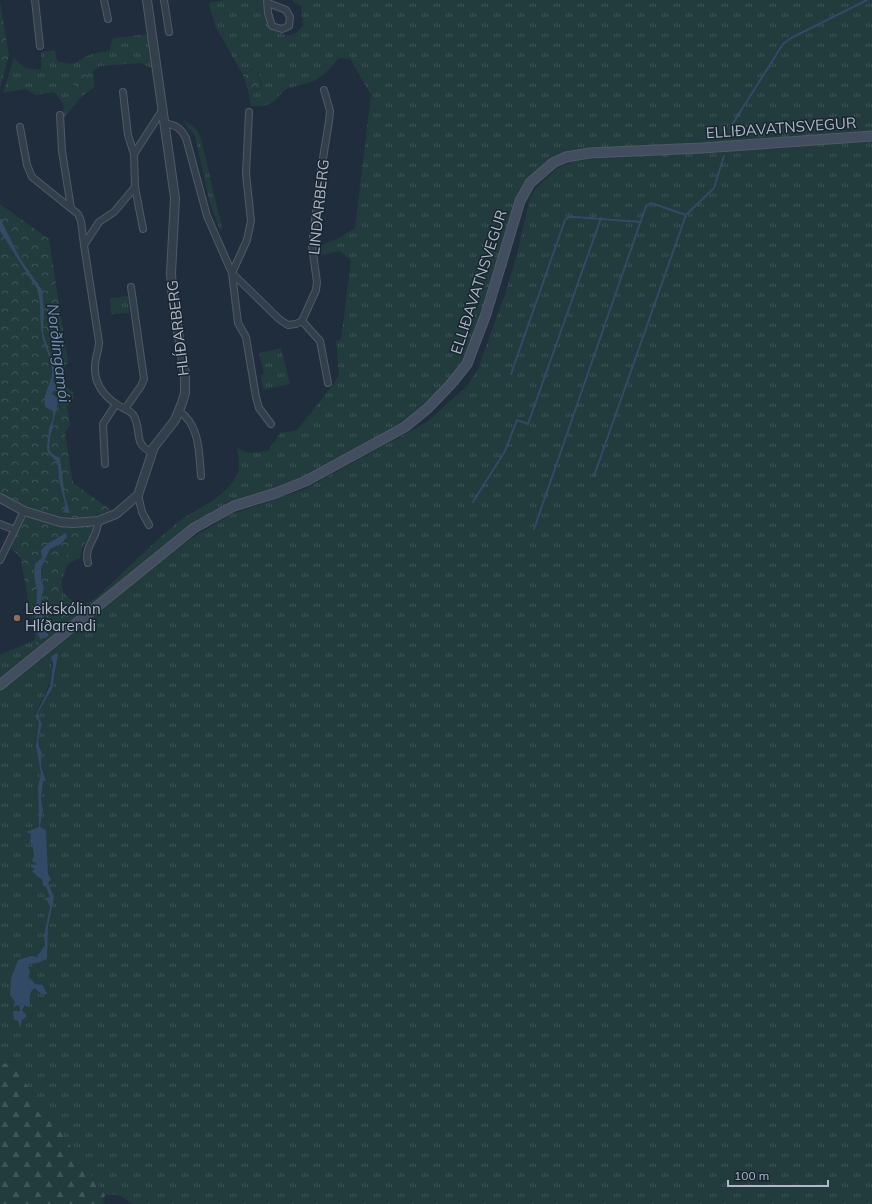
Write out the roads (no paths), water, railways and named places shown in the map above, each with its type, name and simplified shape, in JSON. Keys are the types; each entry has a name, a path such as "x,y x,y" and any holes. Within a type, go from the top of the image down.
{"main road":[{"name":"ELLIÐAVATNSVEGUR","path":"0,685 194,528 234,506 276,493 306,481 405,427 432,404 458,377 467,364 486,314 522,197 536,176 553,163 566,157 590,153 702,148 872,136"}],"street":[{"path":"35,0 40,46"},
{"path":"104,0 108,19"},
{"name":"HLÍÐARBERG","path":"138,495 152,452 175,420 185,393 185,372 173,302 171,274 176,198 147,0"},
{"path":"164,0 169,32"},
{"path":"268,1 286,10 290,17 289,26 282,29 272,26 268,13 268,1"},
{"name":"LINDARBERG","path":"302,321 316,290 317,282 312,246 330,111 324,90"},
{"path":"123,92 128,135 134,154 135,188 142,229"},
{"path":"134,154 163,110"},
{"path":"232,273 247,240 250,221 246,174 249,112"},
{"path":"60,115 62,151 71,208"},
{"path":"166,124 174,125 182,130 186,138 207,216 232,273 238,323 246,337 258,402 265,418 271,424"},
{"path":"20,128 27,165 32,177 78,214 81,221 99,342 99,352 95,366 99,390 116,404 132,413 135,417 140,443 145,450 152,452"},
{"path":"84,245 99,222 114,212 135,188"},
{"path":"232,273 279,319 288,325 296,324 302,321 320,341 328,383"},
{"path":"125,409 144,379 131,287"},
{"path":"104,464 103,424 116,404"},
{"path":"179,411 188,417 194,427 201,476"},
{"path":"0,498 24,511 60,522 73,523 98,521 116,514 138,495 142,512 149,525"},
{"path":"0,559 24,511"},
{"path":"88,563 86,556 87,548 96,533 98,521"},
{"path":"0,524 15,530"}],"water":[{"path":"0,218 21,260 42,290 44,311 43,333 55,373 53,381 56,385 56,390 51,393 59,399 49,447 52,454 60,458 65,497 70,513 61,512 64,511 65,504 59,480 58,463 48,453 47,448 49,428 53,419 53,411 45,407 44,402 52,369 42,335 39,295 37,289 0,231"},
{"path":"66,533 67,537 61,544 50,549 41,568 41,580 44,587 41,599 44,617 42,624 48,637 40,639 35,627 37,592 34,575 35,564 42,558 41,550 47,544"},
{"path":"56,653 58,654 52,689 37,714 42,724 38,742 42,752 41,766 46,781 43,781 41,800 43,810 40,827 46,830 48,874 51,879 48,883 54,897 48,926 47,959 38,963 29,964 28,967 30,971 29,978 35,984 43,985 47,994 42,994 34,988 32,990 30,1007 25,1005 22,1010 27,1016 22,1020 20,1028 18,1021 14,1020 13,1011 20,1011 20,1008 18,1005 13,1007 15,1002 10,995 11,978 18,960 31,956 37,957 45,945 44,935 50,907 47,900 42,899 50,897 46,887 43,886 42,879 32,871 35,869 31,867 32,864 37,865 32,861 34,855 32,844 30,843 31,834 26,832 39,827 38,786 41,774 36,746 39,722 35,716 50,686 53,664 51,657"}],"waterway":[{"path":"730,128 783,44 791,38 867,0"},
{"path":"594,476 686,215 714,188 724,156"},
{"path":"534,529 646,206 651,203 686,215"},
{"path":"511,374 565,220 569,217 575,217 641,222"},
{"path":"473,502 505,451 517,420 528,424 601,218"}],"place":[{"name":"Leikskólinn Hlíðarendi","path":"17,618"}],"water label":[{"name":"Norðlingamói","path":"59,353"}]}
